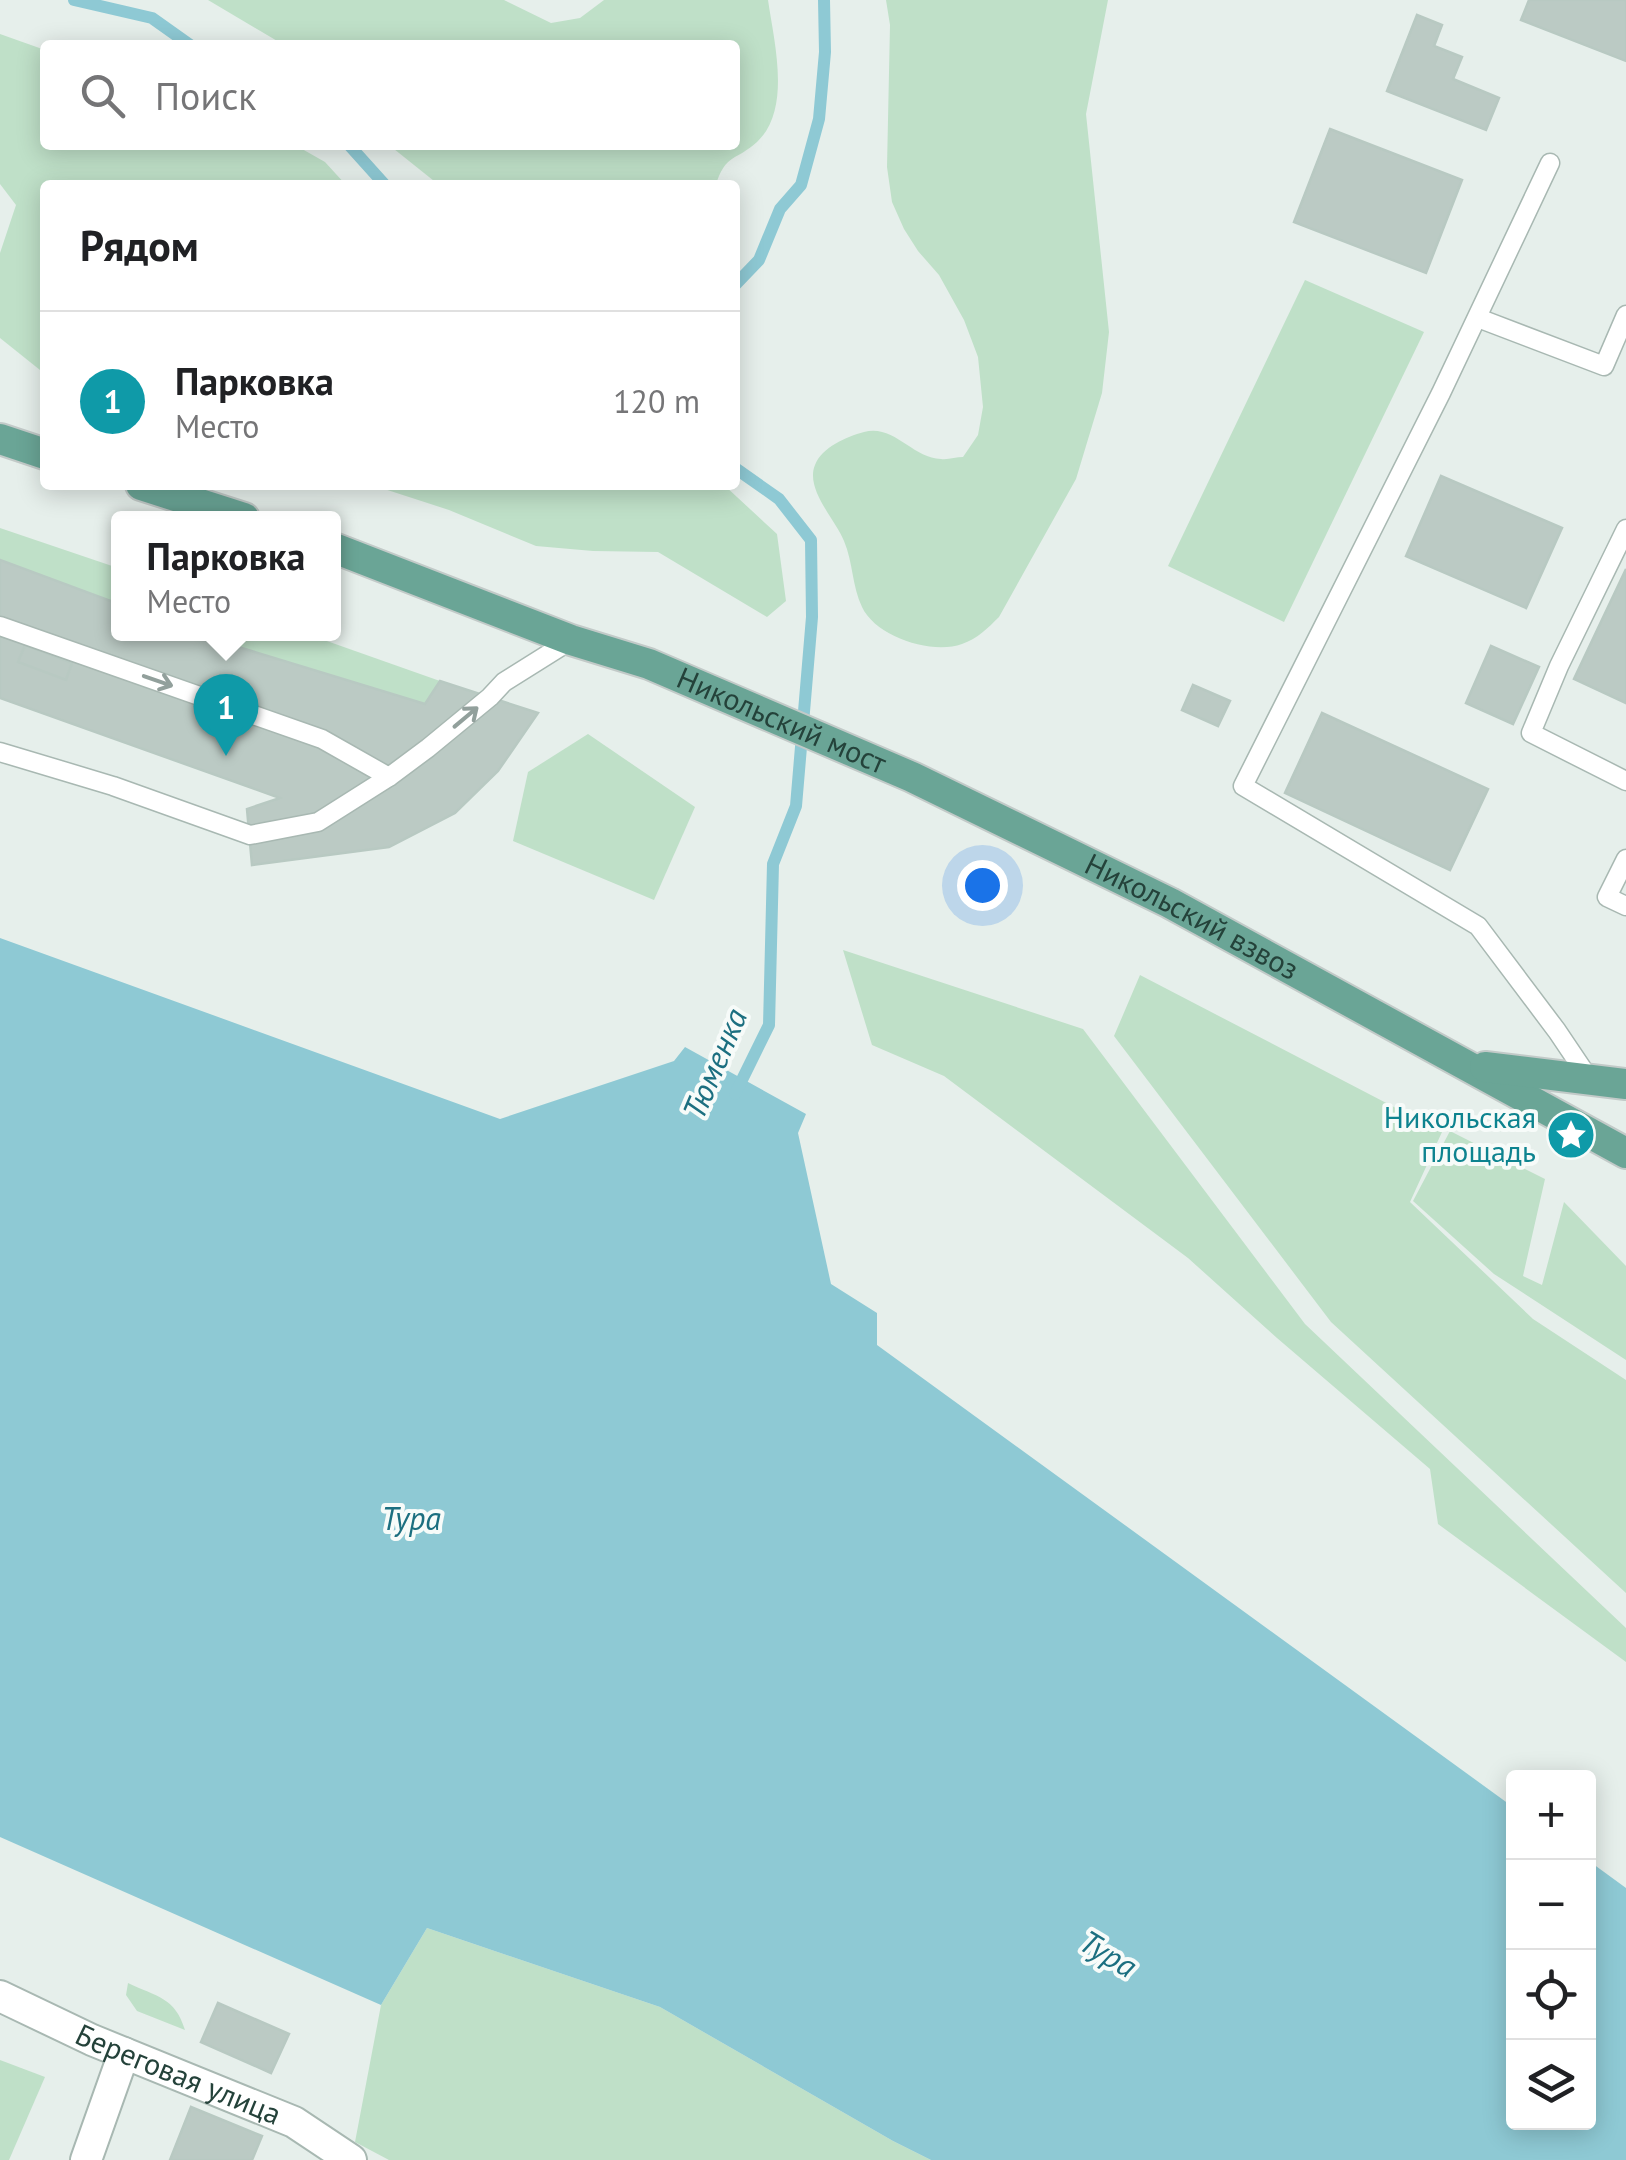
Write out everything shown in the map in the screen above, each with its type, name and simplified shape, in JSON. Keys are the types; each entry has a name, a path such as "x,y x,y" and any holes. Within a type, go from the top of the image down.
{"main road":[{"path":"0,439 40,452"},
{"path":"157,490 222,511"},
{"name":"Никольский мост","path":"341,551 570,640 649,664 912,777"},
{"name":"Никольский взвоз","path":"912,777 1170,903 1626,1153"},
{"path":"1467,1065 1626,1084"}],"street":[{"name":"Береговая улица","path":"0,1996 124,2053 294,2122 351,2160"},
{"path":"86,2160 124,2053"}],"lane":[{"path":"1550,163 1478,318 1243,786 1478,926 1590,1080"},
{"path":"1478,318 1604,366 1626,315"},
{"path":"1626,529 1531,733 1626,781"},
{"path":"0,626 322,739 389,777"},
{"path":"0,752 112,786 250,835 318,822 389,777 504,682 570,640"},
{"path":"1626,859 1606,898 1626,906"}],"green space":[{"path":"208,0 504,0 551,23 580,18 604,0 768,0 777,94 768,128 757,142 727,163 718,180 433,180 395,150 740,150 740,40 276,40"},
{"path":"886,0 1108,0 1086,114 1109,332 1102,393 1076,479 999,617 973,639 950,647 906,641 869,618 859,599 844,541 817,494 813,474 818,459 829,448 864,432 885,433 931,457 963,457 978,435 983,407 978,357 964,320 939,275 904,229 892,202 887,167 890,25"},
{"path":"0,34 40,48 40,150 304,150 325,162 341,180 40,180 40,370 0,338 0,253 16,205 0,184"},
{"path":"1305,280 1424,332 1284,622 1168,566"},
{"path":"387,490 729,490 777,534 786,601 767,617 658,552 536,546 449,510"},
{"path":"0,528 111,566 111,601 0,560"},
{"path":"219,641 327,641 440,681 425,704"},
{"path":"588,734 695,807 654,900 513,841 528,772"},
{"path":"843,950 1083,1029 1305,1324 1626,1628 1626,1662 1438,1524 1430,1469 1188,1258 944,1076 872,1045"},
{"path":"1140,975 1442,1132 1410,1202 1533,1319 1626,1380 1626,1593 1331,1322 1114,1036"},
{"path":"1450,1131 1545,1179 1523,1276 1542,1285 1564,1202 1626,1266 1626,1360 1494,1274 1413,1201"},
{"path":"427,1928 660,2007 931,2160 389,2160 355,2142 381,2005"},
{"path":"128,1983 170,2004 185,2030 137,2011 126,1995"},
{"path":"0,2060 45,2077 9,2160 0,2160"}],"water":[{"name":"Тура","path":"0,938 500,1119 674,1061 685,1047 806,1114 798,1133 831,1284 877,1313 877,1345 1506,1802 1506,2130 1596,2130 1596,1866 1626,1888 1626,2160 931,2160 660,2007 427,1928 381,2005 0,1837"}],"building":[{"path":"1529,0 1626,0 1626,61 1521,20"},
{"path":"1417,15 1442,25 1434,46 1462,57 1453,79 1499,98 1486,130 1387,91"},
{"path":"1330,129 1462,180 1426,273 1294,222"},
{"path":"1441,476 1562,528 1526,608 1406,556"},
{"path":"0,560 111,601 111,641 219,641 425,704 440,681 538,713 498,771 455,813 389,847 252,865 247,809 280,798 0,698"},
{"path":"1626,569 1626,703 1574,679"},
{"path":"25,645 72,663 66,680 18,662"},
{"path":"1491,646 1539,667 1513,724 1466,703"},
{"path":"1193,685 1230,701 1218,726 1182,710"},
{"path":"1322,713 1488,789 1450,870 1285,793"},
{"path":"218,2003 289,2034 271,2073 201,2042"},
{"path":"191,2107 262,2136 252,2160 170,2160"}],"waterway":[{"name":"Тюменка","path":"74,0 152,18 183,40"},
{"path":"740,280 759,260 780,209 801,185 819,119 825,52 824,0"},
{"name":"Тюменка","path":"354,150 380,180"},
{"name":"Тюменка","path":"735,1094 769,1025 773,864 796,806 812,617 811,540 779,499 740,472"}],"place":[{"name":"Парковка","path":"226,756"},
{"name":"Никольская площадь","path":"1571,1135"}]}
